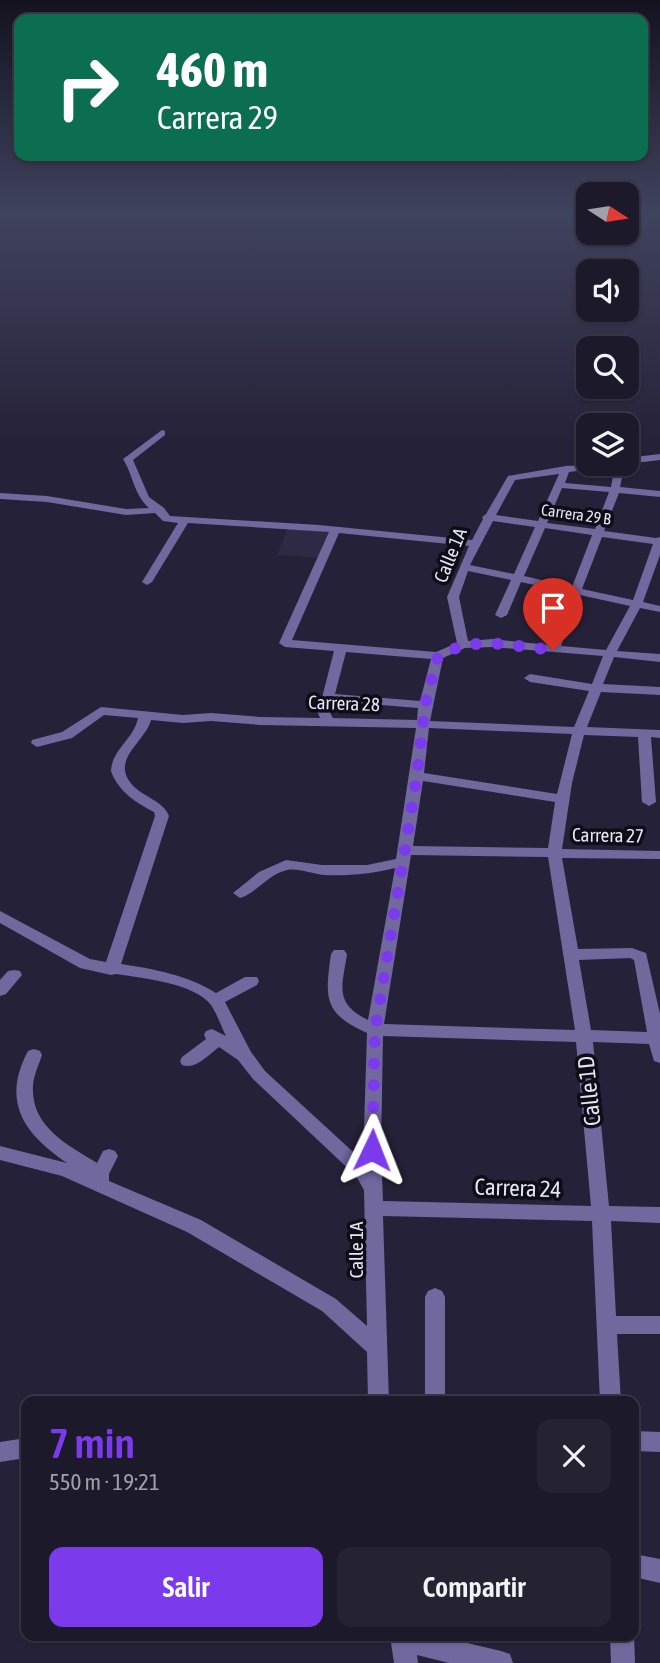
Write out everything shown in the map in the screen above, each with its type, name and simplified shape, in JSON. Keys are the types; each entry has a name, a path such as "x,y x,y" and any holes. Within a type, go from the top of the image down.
{"street":[{"path":"162,433 128,458 144,498 167,519 450,540 469,555 518,579 660,609"},
{"path":"639,459 660,457"},
{"path":"501,615 566,470 576,469"},
{"name":"Calle 1A","path":"463,645 453,597 487,517 513,477 566,470"},
{"path":"553,650 615,490 618,476"},
{"path":"560,485 660,494"},
{"path":"0,496 47,499 126,512 159,510"},
{"name":"Carrera 29 B","path":"487,517 660,541"},
{"path":"147,582 185,519"},
{"path":"335,530 285,643 438,656 463,645 492,643 660,658"},
{"name":"Calle 1D","path":"611,1396 601,1215 584,1035 554,853 564,791 579,731 609,655 637,604 660,541"},
{"path":"329,722 324,713 341,648"},
{"name":"Calle 1A","path":"379,1396 372,1150 375,1030 417,776 425,705 438,656"},
{"path":"530,678 574,686 660,691"},
{"path":"328,697 425,705"},
{"path":"385,702 389,713 404,724"},
{"name":"Carrera 28","path":"37,743 67,735 96,712 660,734"},
{"path":"111,970 162,816 160,810 139,798 125,784 118,770 119,761 142,731 145,716"},
{"path":"644,734 649,802"},
{"path":"417,776 564,791"},
{"name":"Carrera 27","path":"240,893 264,875 286,865 323,870 367,870 402,856 554,853 660,855"},
{"path":"0,916 73,959 111,970 155,975 192,985 216,1000 244,1056 259,1075 362,1171 375,1199"},
{"path":"339,954 334,995 336,1005 350,1020 375,1030 658,1038"},
{"path":"570,955 639,955 660,1057"},
{"path":"0,990 14,975"},
{"path":"216,1000 251,981"},
{"path":"188,1061 214,1038 244,1056"},
{"path":"34,1055 24,1084 24,1098 34,1127 48,1142 100,1179 194,1226 329,1305 376,1347"},
{"path":"0,1153 100,1179"},
{"path":"100,1179 109,1156"},
{"name":"Carrera 24","path":"375,1199 601,1215 660,1215"},
{"path":"435,1297 435,1396"},
{"path":"607,1325 660,1325"},
{"path":"639,1441 660,1443"},
{"path":"0,1452 21,1449"},
{"path":"639,1567 660,1571"},
{"path":"622,1641 623,1663"},
{"path":"403,1646 501,1663"}],"shaded area":[{"path":"288,528 332,531 320,558 277,555"}],"route":[{"path":"372,1150 375,1030 417,776 425,705 438,656 463,645 492,643 553,650"}]}
